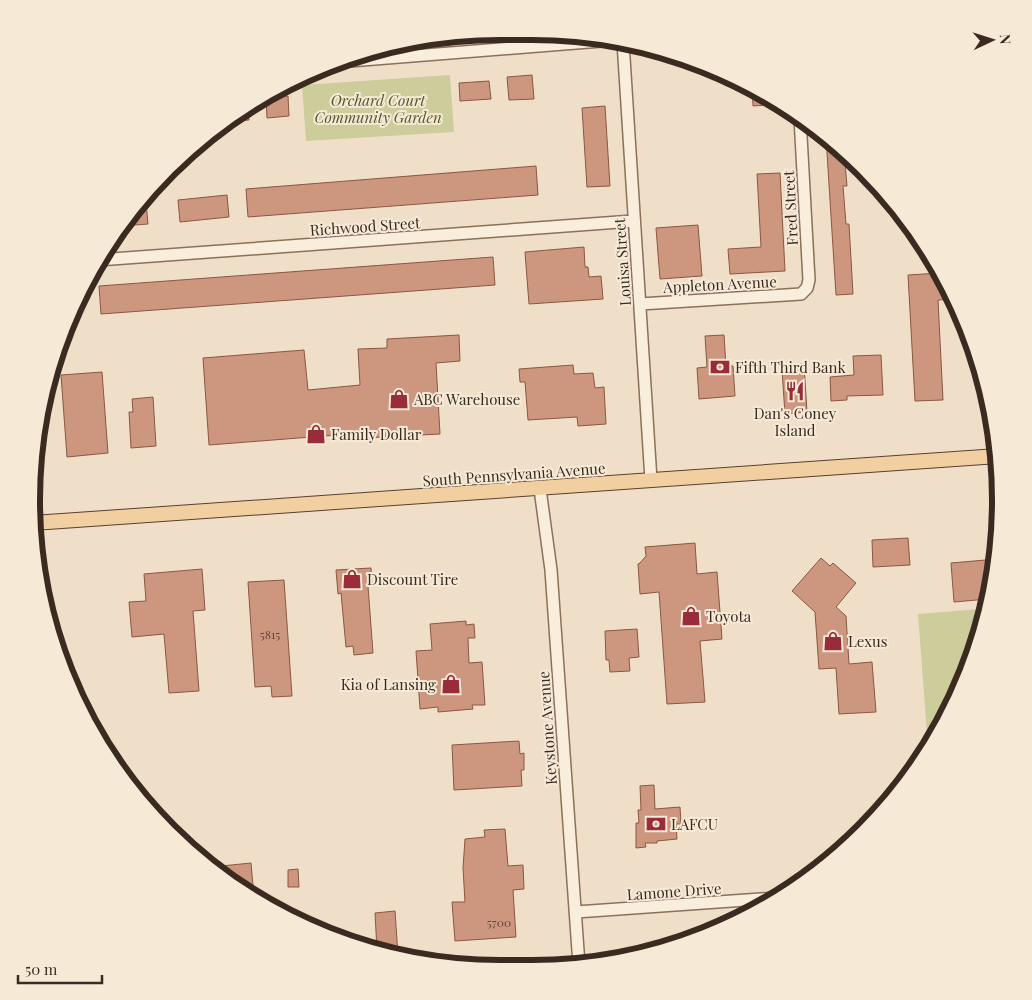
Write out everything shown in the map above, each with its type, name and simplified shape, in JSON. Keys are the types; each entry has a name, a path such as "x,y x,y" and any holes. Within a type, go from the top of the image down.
{"main road":[{"name":"South Pennsylvania Avenue","path":"41,522 990,457"}],"street":[{"path":"368,60 579,43"},
{"name":"Louisa Street","path":"623,49 651,480"},
{"name":"Fred Street","path":"800,127 809,280 807,288 801,294"},
{"name":"Richwood Street","path":"109,259 634,221"},
{"name":"Appleton Avenue","path":"640,304 801,294"},
{"name":"Keystone Avenue","path":"540,489 551,570 579,957"},
{"name":"Lamone Drive","path":"576,912 760,899"}],"green space":[{"name":"Orchard Court Community Garden","path":"450,75 454,132 306,141 302,85"},
{"path":"978,609 968,648 957,676 945,703 927,735 918,614"}],"building":[{"path":"532,75 534,99 509,100 507,77"},
{"path":"489,81 491,99 460,101 459,83"},
{"path":"288,96 289,116 267,118 266,104 278,97"},
{"path":"753,97 767,105 753,106"},
{"path":"605,106 610,186 587,187 582,108"},
{"path":"249,115 249,120 240,121"},
{"path":"827,147 845,164 847,186 843,186 846,224 849,224 853,294 836,295"},
{"path":"536,166 538,195 248,217 246,189"},
{"path":"780,173 785,271 730,274 728,249 761,247 757,174"},
{"path":"227,195 229,217 180,222 178,200"},
{"path":"146,206 148,224 131,225"},
{"path":"698,225 702,276 660,279 656,228"},
{"path":"584,247 585,267 588,267 589,277 601,276 603,299 529,304 525,252"},
{"path":"493,257 495,285 101,314 99,286"},
{"path":"932,274 946,300 938,300 943,400 915,401 908,275"},
{"path":"459,335 460,361 436,363 440,434 363,438 363,433 209,445 203,358 304,350 308,390 360,385 358,349 387,348 387,339"},
{"name":"Fifth Third Bank","path":"724,335 726,366 733,366 735,396 699,399 697,368 707,367 705,336"},
{"path":"881,355 883,395 847,396 847,400 831,401 830,377 854,375 853,356"},
{"name":"Dan's Coney Island","path":"804,364 807,412 785,414 782,370 792,369 792,365"},
{"path":"573,365 574,374 593,373 595,388 604,387 606,424 578,426 577,417 528,420 525,382 520,382 519,369"},
{"path":"102,372 108,453 67,457 61,375"},
{"path":"153,397 156,446 131,448 129,412 133,412 132,399"},
{"path":"908,538 910,565 873,567 872,540"},
{"name":"Toyota","path":"695,543 697,574 717,572 722,639 700,641 705,702 667,704 659,592 640,594 638,564 646,556 645,547"},
{"name":"Lexus","path":"821,558 830,566 833,563 856,583 836,607 846,616 849,664 872,662 876,712 839,714 836,668 819,669 815,612 792,591"},
{"path":"988,560 981,600 954,602 951,563"},
{"path":"371,568 372,586 368,586 373,653 354,655 353,646 346,647 341,593 338,594 336,570"},
{"path":"202,569 205,610 193,611 199,691 169,693 164,634 132,637 129,602 146,601 144,574"},
{"path":"284,580 292,696 272,697 271,686 255,687 248,582"},
{"name":"Kia of Lansing","path":"466,621 466,625 474,624 475,638 468,638 469,663 482,662 485,705 472,705 473,709 438,712 438,707 420,709 416,651 432,650 430,624"},
{"path":"637,629 639,657 629,658 630,671 610,672 609,660 606,660 605,631"},
{"path":"519,741 520,754 524,753 524,770 521,770 522,786 454,790 452,745"},
{"path":"654,785 655,809 680,807 681,824 676,824 677,839 645,843 646,847 636,848 636,823 639,823 638,810 641,810 640,786"},
{"path":"505,829 508,866 523,865 524,889 513,890 516,937 455,941 452,902 465,902 463,868 465,839 485,837 484,830"},
{"path":"251,863 253,888 244,882 221,866"},
{"path":"298,869 299,887 288,887 288,870"},
{"path":"395,911 398,948 377,943 375,913"}],"place":[{"name":"Fifth Third Bank","path":"720,367"},
{"name":"Dan's Coney Island","path":"795,391"},
{"name":"ABC Warehouse","path":"399,399"},
{"name":"Family Dollar","path":"316,434"},
{"name":"Discount Tire","path":"352,579"},
{"name":"Toyota","path":"691,616"},
{"name":"Lexus","path":"833,641"},
{"name":"Kia of Lansing","path":"451,684"},
{"name":"LAFCU","path":"656,824"}]}
